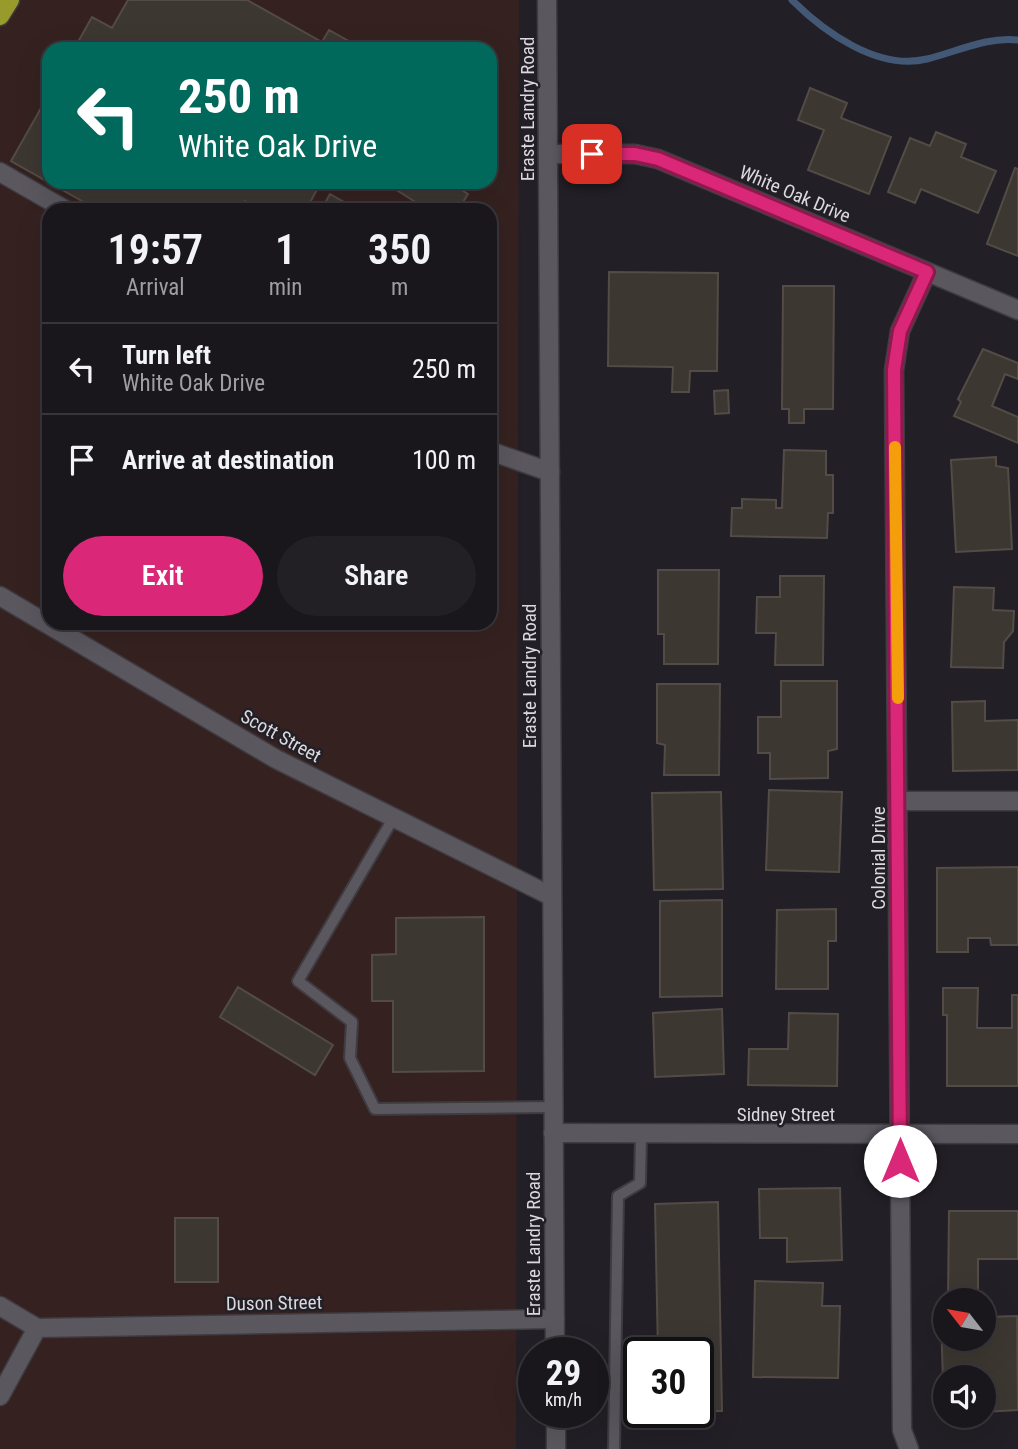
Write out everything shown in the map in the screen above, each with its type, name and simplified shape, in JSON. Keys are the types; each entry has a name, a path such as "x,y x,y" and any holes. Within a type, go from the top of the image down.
{"main road":[{"path":"0,16 9,0"}],"street":[{"name":"Eraste Landry Road","path":"547,0 555,1337"},
{"name":"White Oak Drive","path":"548,154 635,154 658,159 1018,310"},
{"path":"0,172 54,203"},
{"name":"Colonial Drive","path":"909,1449 902,1430 894,370 900,331 927,272"},
{"path":"497,453 550,472"},
{"name":"Scott Street","path":"0,596 42,621"},
{"name":"Scott Street","path":"58,630 276,759 551,896"},
{"path":"899,801 1018,801"},
{"name":"Sidney Street","path":"554,1133 1018,1134"},
{"path":"0,1306 37,1328 0,1396"},
{"name":"Duson Street","path":"37,1328 555,1319"},
{"path":"556,1428 556,1449"}],"lane":[{"path":"394,817 298,981 352,1022 350,1058 375,1109 553,1107"},
{"path":"614,1449 618,1196 640,1183 641,1135"}],"shaded area":[{"path":"0,0 519,0 516,1449 0,1449"}],"building":[{"path":"128,0 247,0 322,42 78,42 92,17 112,28"},
{"path":"329,30 350,42 322,42"},
{"path":"810,88 847,103 841,118 891,137 869,194 808,170 824,130 798,120"},
{"path":"42,106 42,178 11,161"},
{"path":"936,132 966,144 961,157 996,171 978,213 921,189 915,203 888,192 910,138 930,146"},
{"path":"1015,168 1018,169 1018,256 987,244"},
{"path":"61,189 317,189 310,203 86,203"},
{"path":"395,189 460,189 468,194 462,203 417,203"},
{"path":"330,194 346,203 325,203"},
{"path":"609,272 718,273 717,371 690,371 689,392 672,392 673,367 608,366"},
{"path":"783,286 834,286 833,409 804,409 804,423 789,423 789,409 782,409"},
{"path":"983,349 1018,363 1018,379 1005,374 992,406 1018,417 1018,443 954,416 961,402 958,399"},
{"path":"728,390 729,413 715,414 714,391"},
{"path":"784,450 826,451 826,475 833,475 833,513 828,513 827,538 731,536 732,508 742,508 742,499 776,500 776,508 782,508"},
{"path":"996,457 996,466 1008,468 1012,549 956,552 951,460"},
{"path":"658,570 719,570 718,664 664,664 664,634 658,634"},
{"path":"780,576 824,576 823,665 775,665 776,633 756,633 757,597 780,597"},
{"path":"954,587 994,588 993,610 1014,611 1013,631 1004,642 1003,668 951,667"},
{"path":"781,681 837,681 837,749 828,751 828,778 770,779 770,753 758,753 758,717 781,717"},
{"path":"657,684 720,684 719,775 664,775 665,745 657,743"},
{"path":"985,701 985,721 1018,720 1018,770 953,771 952,702"},
{"path":"769,790 842,792 839,872 766,870"},
{"path":"721,792 723,889 654,890 652,793"},
{"path":"1018,867 1018,945 991,945 990,938 968,938 968,952 937,952 937,868"},
{"path":"722,900 722,996 660,997 660,901"},
{"path":"836,909 836,941 828,941 828,989 776,989 777,910"},
{"path":"484,917 484,1071 393,1072 393,1001 372,1001 372,955 396,954 396,918"},
{"path":"238,987 333,1045 315,1075 220,1017"},
{"path":"943,988 978,988 977,1028 1012,1028 1012,995 1018,995 1018,1086 947,1086 947,1015 943,1015"},
{"path":"722,1009 724,1074 655,1077 653,1013"},
{"path":"789,1013 838,1014 837,1086 748,1085 749,1049 788,1049"},
{"path":"840,1188 842,1260 787,1262 787,1238 760,1238 759,1189"},
{"path":"718,1202 722,1411 714,1411 714,1337 658,1337 655,1204"},
{"path":"949,1211 1018,1211 1018,1259 978,1259 978,1288 948,1288"},
{"path":"175,1218 218,1218 218,1282 175,1282"},
{"path":"755,1281 823,1283 822,1306 840,1306 838,1378 753,1377"},
{"path":"1017,1316 1018,1410 996,1411 996,1365 942,1365 942,1351 996,1351 996,1317"}],"waterway":[{"path":"792,0 836,36 871,54 890,59 927,59 984,42 1018,40"}],"slow traffic":[{"path":"895,447 898,698"}],"route":[{"path":"592,154 635,154 658,159 927,272 900,331 895,349 894,370 900,1161"}]}
